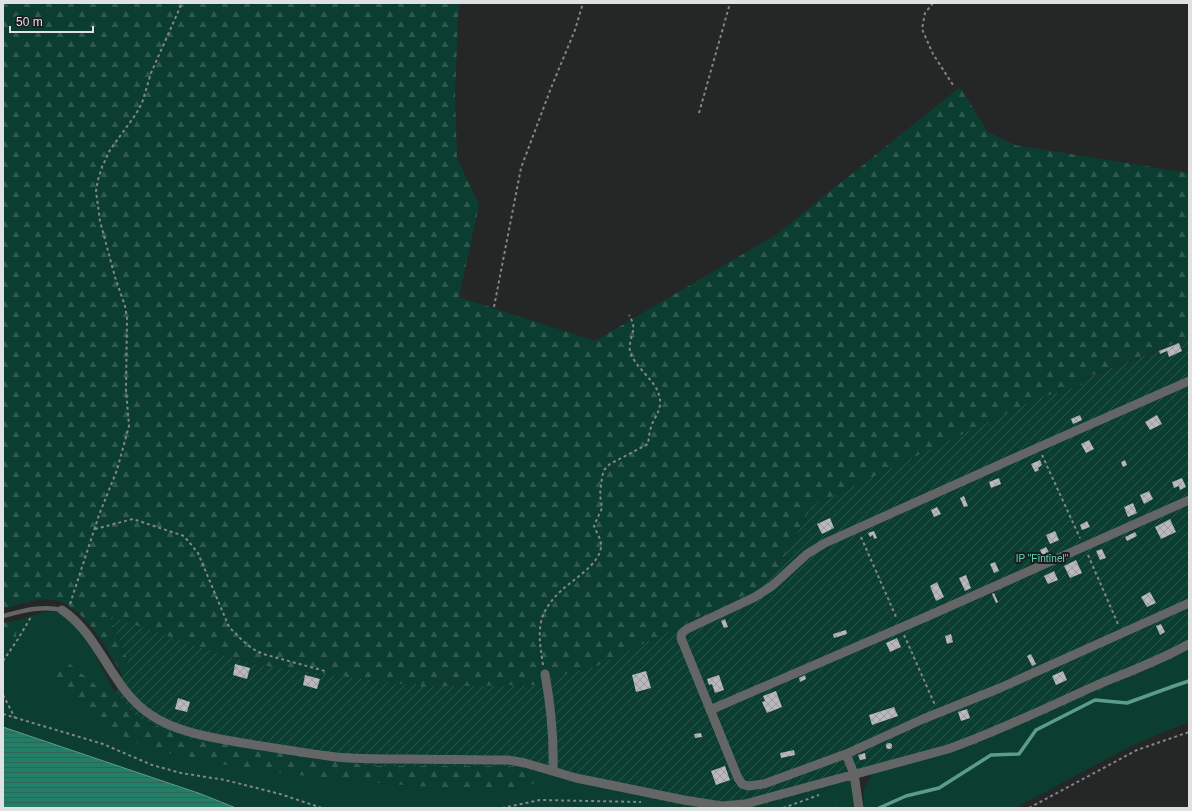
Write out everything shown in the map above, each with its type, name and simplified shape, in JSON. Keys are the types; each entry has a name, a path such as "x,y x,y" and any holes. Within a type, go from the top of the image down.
{"street":[{"path":"1189,381 825,543 807,554 772,586 755,597 687,629 682,634 681,638 738,778 742,784 748,786 772,782 846,754 923,719 1000,688 1189,603"},
{"path":"710,710 928,616 1189,500"},
{"path":"64,611 82,626 120,685 133,701 151,716 168,724 193,732 212,737 336,757 508,760 525,763 576,778 684,800 722,806 745,804 948,749 979,738 1142,667 1189,644"},
{"path":"545,674 551,707 554,740 553,771"},
{"path":"846,754 854,774 859,808"}],"lane":[{"path":"3,616 52,607 64,611"}],"path":[{"path":"64,611 117,470 129,426 126,390 126,306 115,277 100,221 96,191 98,180 110,150 136,114 142,103 151,73 182,3"},
{"path":"494,307 522,168 540,116 575,30 583,3"},
{"path":"699,113 730,3"},
{"path":"934,3 925,13 922,29 933,54 953,85"},
{"path":"545,674 539,637 541,621 546,608 563,588 586,571 600,553 602,545 594,526 602,508 600,495 604,470 610,464 648,444 653,420 659,412 661,402 657,389 638,367 631,353 629,346 634,325 629,315"},
{"path":"95,529 133,519 184,536 198,553 229,627 243,641 253,649 263,654 325,670"},
{"path":"3,660 36,609"},
{"path":"3,695 16,718"},
{"path":"3,714 103,744 152,765 181,773 225,780 280,794 322,808"},
{"path":"1029,808 1137,750 1189,732"},
{"path":"502,808 540,800 646,803"}],"green space":[{"path":"3,3 460,3 458,16 455,98 457,158 479,205 459,297 595,341 777,234 960,87 988,132 1015,145 1189,173 1189,338 1081,379 1083,385 1036,399 812,506 776,571 753,591 595,667 546,679 546,685 421,687 421,684 400,684 257,665 109,617 128,661 123,676 95,631 86,620 66,604 49,599 29,602 3,609"},
{"name":"IP \"Fîntînel\"","path":"1189,338 1189,648 1170,660 978,744 753,808 690,808 514,766 369,766 191,739 137,718 116,693 128,661 109,616 235,659 257,665 400,684 421,684 421,687 546,685 546,679 595,667 753,591 776,571 812,506 1036,399 1083,385 1081,380"},
{"path":"54,611 66,618 83,636 97,657 115,692 137,718 61,658 55,680 154,750 249,770 364,782 496,792 539,782 541,772 690,808 236,808 201,794 3,727 3,639 16,637 18,620 44,612"},
{"path":"18,620 16,637 3,639 3,623"},
{"path":"1189,648 1189,722 1133,745 1015,808 864,808 864,788 872,774 978,744 1170,660"},
{"path":"61,657 137,718 153,725 369,766 514,766 541,772 540,782 496,792 364,782 249,770 154,750 113,732 55,680"},
{"path":"852,780 854,803 812,808 753,808"},
{"path":"854,803 854,808 812,808 814,807"}],"shaded area":[{"path":"3,727 201,794 236,808 3,808"}],"building":[{"path":"1179,343 1182,351 1169,357 1167,351 1160,354 1159,351"},
{"path":"1080,415 1082,420 1073,424 1071,419"},
{"path":"1157,415 1162,424 1150,430 1145,422"},
{"path":"1089,440 1094,449 1086,453 1081,444"},
{"path":"1040,460 1042,465 1038,468 1039,470 1035,472 1031,464"},
{"path":"1125,460 1127,465 1123,467 1121,462"},
{"path":"999,478 1001,484 991,488 989,482"},
{"path":"1182,478 1186,487 1180,490 1179,486 1174,488 1172,482"},
{"path":"1149,491 1153,499 1144,504 1140,495"},
{"path":"964,496 968,506 964,507 960,498"},
{"path":"1133,503 1137,513 1128,517 1124,507"},
{"path":"937,507 941,514 934,517 931,510"},
{"path":"830,518 834,528 822,534 817,524"},
{"path":"1170,519 1176,532 1161,539 1155,527"},
{"path":"1087,521 1090,527 1082,530 1080,525"},
{"path":"874,531 877,538 874,539 873,535 870,537 868,533"},
{"path":"1055,531 1059,540 1050,544 1046,535"},
{"path":"1135,532 1137,536 1127,541 1125,537"},
{"path":"1046,547 1050,554 1043,557 1040,550"},
{"path":"1102,549 1106,558 1100,560 1096,551"},
{"path":"1076,560 1082,573 1070,578 1064,566"},
{"path":"995,562 999,571 994,573 990,564"},
{"path":"1054,571 1058,580 1048,584 1044,576"},
{"path":"966,575 971,588 965,591 959,578"},
{"path":"937,582 944,597 936,601 930,586"},
{"path":"1150,592 1156,603 1147,607 1141,597"},
{"path":"994,593 998,602 996,603 992,594"},
{"path":"725,619 728,627 724,628 721,621"},
{"path":"1161,624 1165,632 1160,635 1156,626"},
{"path":"846,630 847,634 834,638 833,634"},
{"path":"951,634 953,642 947,644 945,636"},
{"path":"897,638 901,647 890,652 886,643"},
{"path":"1031,654 1036,664 1032,666 1027,656"},
{"path":"235,664 250,668 247,679 233,675"},
{"path":"646,671 651,688 636,692 632,675"},
{"path":"1063,671 1067,680 1056,685 1052,676"},
{"path":"305,675 320,679 317,689 303,685"},
{"path":"719,675 724,690 715,693 712,684 709,685 707,679"},
{"path":"805,675 806,679 800,682 799,678"},
{"path":"776,691 782,707 767,713 762,702 765,701 763,696"},
{"path":"178,698 190,702 187,712 175,709"},
{"path":"894,707 898,716 872,725 869,715"},
{"path":"967,709 970,718 961,721 958,712"},
{"path":"701,733 702,737 695,738 694,734"},
{"path":"889,743 892,746 889,749 886,746"},
{"path":"794,750 795,755 781,758 780,753"},
{"path":"865,753 866,759 860,760 858,755"},
{"path":"725,766 730,780 716,785 711,771"}],"waterway":[{"path":"879,808 906,796 939,788 991,755 1019,754 1036,730 1095,700 1127,703 1189,681"}]}
